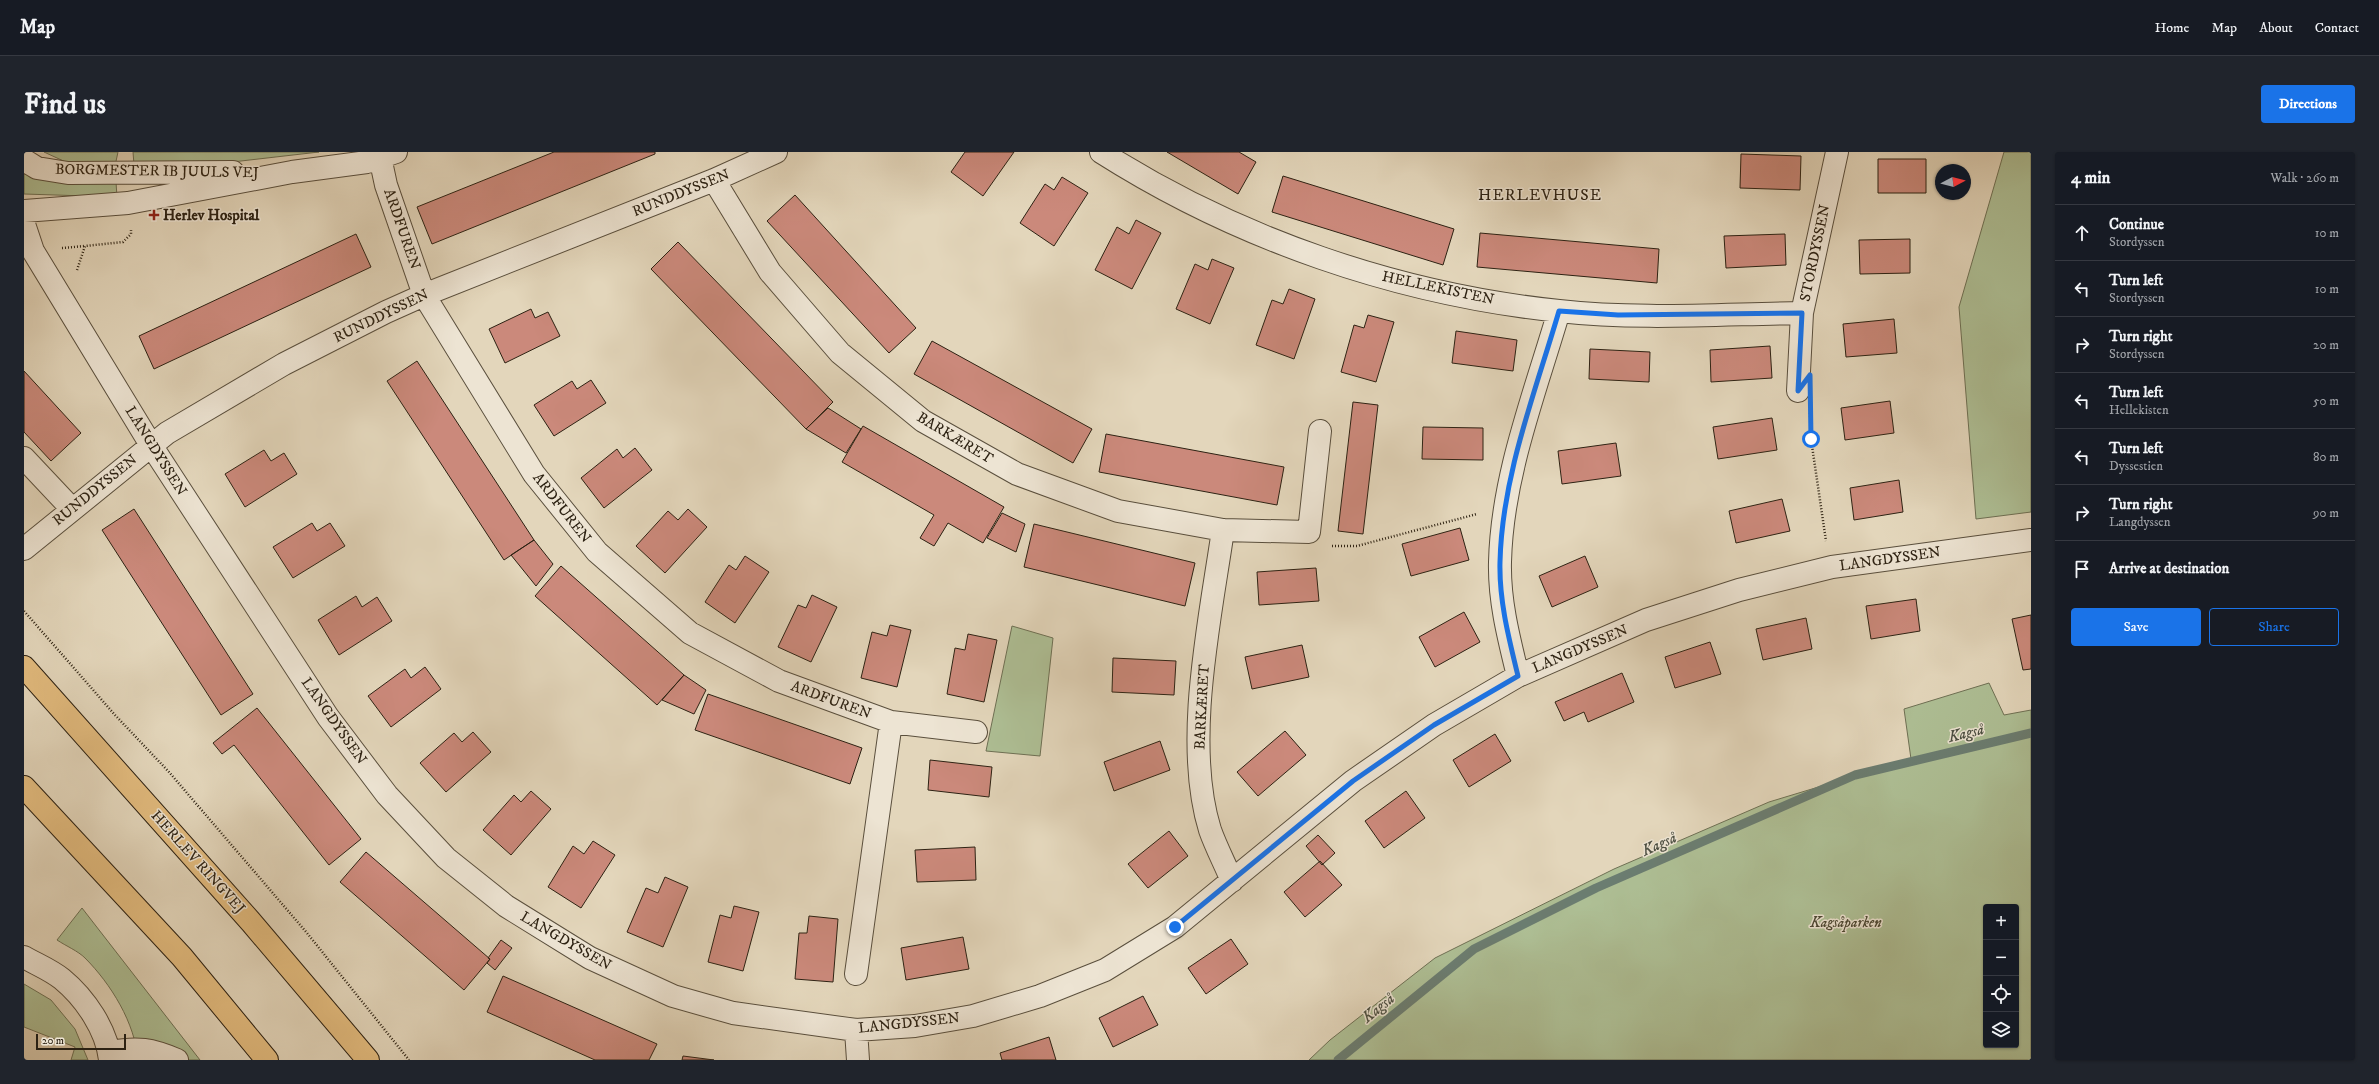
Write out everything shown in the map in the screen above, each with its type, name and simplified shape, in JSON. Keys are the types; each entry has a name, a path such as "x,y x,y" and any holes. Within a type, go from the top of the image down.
{"main road":[{"name":"HERLEV RINGVEJ","path":"24,667 251,922 368,1060"},
{"path":"24,787 182,957 267,1060"}],"street":[{"name":"RUNDDYSSEN","path":"24,548 167,433 284,364 386,312 424,295 714,180 776,152"},
{"name":"HELLEKISTEN","path":"1101,152 1144,179 1242,228 1344,267 1451,294 1559,311 1618,315 1802,313"},
{"name":"STORDYSSEN","path":"1798,391 1802,313 1837,152"},
{"name":"BORGMESTER IB JUULS VEJ","path":"24,211 128,203 292,172 367,162 388,155"},
{"name":"ARDFUREN","path":"388,155 386,184 424,295 534,474 597,552 690,633 779,681 891,722 976,732"},
{"name":"BORGMESTER IB JUULS VEJ","path":"24,160 37,168 68,173 292,172"},
{"name":"BARKÆRET","path":"714,180 770,272 785,290 840,353 923,421 1017,474 1118,511 1223,530 1309,532"},
{"name":"LANGDYSSEN","path":"24,224 33,251 151,445 328,717 386,795 446,858 506,906 590,958 674,996 733,1014 856,1030 915,1026 973,1016 1040,996 1105,970 1175,927 1353,781 1434,725 1518,676 1646,620 1738,590 1832,567 2031,540"},
{"path":"1518,676 1504,620 1502,599 1500,563 1504,506 1559,311"},
{"path":"1309,532 1320,431"},
{"path":"24,458 72,509"},
{"name":"BARKÆRET","path":"1223,530 1203,666 1198,749 1210,830 1232,881"},
{"name":"ARDFUREN","path":"856,974 891,722"},
{"path":"24,957 62,978 83,1002 98,1023 110,1056 134,1048 161,1053 177,1060"},
{"path":"856,1030 858,1060"}],"path":[{"path":"77,276 77,269 85,246 123,242 131,234 131,228"},
{"path":"1810,410 1811,439 1825,534"},
{"path":"1309,532 1325,545 1358,546 1504,506"},
{"path":"24,611 115,715 169,772 307,933 409,1060"}],"green space":[{"path":"44,152 118,152 115,166 70,164"},
{"path":"133,152 319,152 189,167 134,165"},
{"path":"2004,152 2031,152 2031,512 1976,519 1959,307"},
{"path":"24,174 48,179 116,182 117,197 24,194"},
{"path":"1012,626 1053,638 1040,756 986,751"},
{"name":"Kagsåparken","path":"1989,683 2004,715 2031,710 2031,1060 1309,1060 1330,1040 1435,958 1614,869 1769,802 1911,759 1904,709"},
{"path":"82,908 200,1060 138,1060 136,1046 127,1018 104,980 82,955 57,940"},
{"path":"24,984 51,1000 75,1029 88,1060 71,1060 75,1047 24,1027"}],"building":[{"path":"554,152 655,152 655,154 432,244 417,207"},
{"path":"965,152 1014,152 983,196 951,172"},
{"path":"1167,152 1239,152 1256,162 1238,194"},
{"path":"1741,154 1801,156 1800,190 1740,188"},
{"path":"1878,159 1926,159 1926,193 1878,193"},
{"path":"1283,176 1454,229 1443,265 1272,212"},
{"path":"1062,177 1088,193 1054,246 1020,223 1045,184 1054,190"},
{"path":"795,195 916,328 889,353 767,221"},
{"path":"1136,220 1161,233 1132,289 1095,270 1117,227 1129,234"},
{"path":"1480,233 1659,249 1657,283 1477,267"},
{"path":"356,234 371,267 154,369 139,336"},
{"path":"1785,234 1786,265 1726,268 1724,236"},
{"path":"1910,239 1910,273 1860,274 1859,240"},
{"path":"678,242 833,402 806,429 651,269"},
{"path":"1212,259 1234,268 1210,324 1176,309 1195,264 1208,270"},
{"path":"1289,289 1315,299 1294,359 1256,345 1272,300 1283,304"},
{"path":"531,309 535,318 548,312 560,336 505,363 489,329"},
{"path":"1368,315 1394,322 1376,382 1341,372 1354,325 1364,328"},
{"path":"1894,319 1897,353 1846,357 1843,324"},
{"path":"1456,331 1517,340 1513,371 1452,363"},
{"path":"932,341 1092,429 1073,463 914,374"},
{"path":"1770,346 1772,378 1711,382 1710,350"},
{"path":"1590,349 1650,352 1649,382 1589,379"},
{"path":"417,361 534,540 504,560 387,381"},
{"path":"24,371 81,433 51,461 24,432"},
{"path":"591,380 606,403 554,436 534,405 572,381 577,389"},
{"path":"1890,401 1894,433 1845,440 1841,408"},
{"path":"1353,402 1378,405 1363,534 1338,531"},
{"path":"828,408 861,429 846,453 806,429"},
{"path":"1772,418 1777,450 1718,459 1713,427"},
{"path":"863,426 1004,507 983,543 948,523 934,546 920,538 934,515 842,462"},
{"path":"1423,427 1483,428 1483,460 1422,459"},
{"path":"1106,434 1284,467 1277,505 1099,472"},
{"path":"1616,443 1621,476 1562,484 1558,451"},
{"path":"635,448 652,470 604,508 581,478 617,449 623,458"},
{"path":"264,450 271,461 284,453 297,474 245,507 225,474"},
{"path":"1899,480 1903,512 1854,520 1850,488"},
{"path":"1782,499 1790,531 1736,543 1729,511"},
{"path":"134,509 253,694 221,715 102,530"},
{"path":"688,509 707,527 665,573 636,546 668,511 678,520"},
{"path":"1002,513 1025,524 1016,552 987,538"},
{"path":"312,523 317,531 330,523 345,546 293,578 273,547"},
{"path":"1034,524 1195,563 1185,606 1024,567"},
{"path":"1460,528 1469,560 1411,576 1402,544"},
{"path":"534,540 553,564 536,586 511,555"},
{"path":"745,556 769,572 735,623 705,602 729,565 736,570"},
{"path":"1585,556 1598,587 1552,607 1539,576"},
{"path":"561,566 684,675 657,705 535,596"},
{"path":"1316,568 1319,601 1259,605 1257,572"},
{"path":"812,595 837,607 811,662 778,647 798,605 806,608"},
{"path":"356,596 362,607 377,597 392,621 339,655 318,620"},
{"path":"1916,599 1920,631 1871,639 1866,606"},
{"path":"1464,612 1480,642 1435,667 1419,637"},
{"path":"2031,615 2031,669 2023,670 2012,619"},
{"path":"1806,618 1812,649 1763,660 1756,629"},
{"path":"890,625 911,630 897,687 861,678 872,632 887,636"},
{"path":"968,634 997,640 984,702 947,694 955,648 965,650"},
{"path":"1710,642 1721,674 1675,688 1665,657"},
{"path":"1302,645 1309,677 1252,689 1245,657"},
{"path":"1113,658 1176,661 1174,695 1112,692"},
{"path":"425,667 441,689 391,727 368,696 405,669 411,678"},
{"path":"1622,673 1634,702 1588,722 1584,712 1564,721 1555,702"},
{"path":"684,675 706,690 694,714 662,700"},
{"path":"708,694 862,748 850,784 695,730"},
{"path":"257,708 361,839 329,865 234,745 222,754 213,743"},
{"path":"1285,731 1306,755 1258,796 1237,772"},
{"path":"473,732 491,752 446,792 420,763 454,733 462,742"},
{"path":"1495,734 1511,761 1469,787 1453,760"},
{"path":"1160,741 1170,770 1114,791 1104,762"},
{"path":"930,760 992,767 989,797 928,790"},
{"path":"531,791 551,809 511,855 483,830 514,795 521,802"},
{"path":"1406,791 1425,818 1384,848 1365,821"},
{"path":"1169,831 1188,856 1148,888 1128,864"},
{"path":"1318,835 1335,853 1322,865 1306,846"},
{"path":"593,841 615,855 581,908 548,887 573,846 584,854"},
{"path":"975,847 976,880 917,882 915,850"},
{"path":"366,852 490,959 464,990 340,882"},
{"path":"1320,861 1342,885 1305,917 1284,892"},
{"path":"665,877 688,887 663,947 627,932 646,888 658,893"},
{"path":"734,906 759,912 743,971 708,962 720,915 731,918"},
{"path":"809,916 838,919 833,982 795,979 799,933 807,933"},
{"path":"963,937 969,969 906,980 901,948"},
{"path":"1231,939 1248,964 1206,994 1188,968"},
{"path":"501,940 512,948 495,970 487,963 490,959 488,958"},
{"path":"503,976 657,1044 649,1060 595,1060 487,1012"},
{"path":"1143,996 1158,1025 1113,1047 1099,1018"},
{"path":"1049,1037 1056,1060 1002,1060 1000,1053"},
{"path":"683,1056 714,1060 682,1060"}],"waterway":[{"name":"Kagså","path":"1338,1060 1474,949 1596,888 1855,775 2031,733"}],"place":[{"name":"Herlev Hospital","path":"154,215"}],"district":[{"name":"HERLEVHUSE","path":"1540,195"}],"route":[{"path":"1175,927 1353,781 1434,725 1518,676 1504,620 1500,563 1504,506 1518,450 1559,311 1618,315 1802,313 1798,391 1810,375 1811,439"}]}
